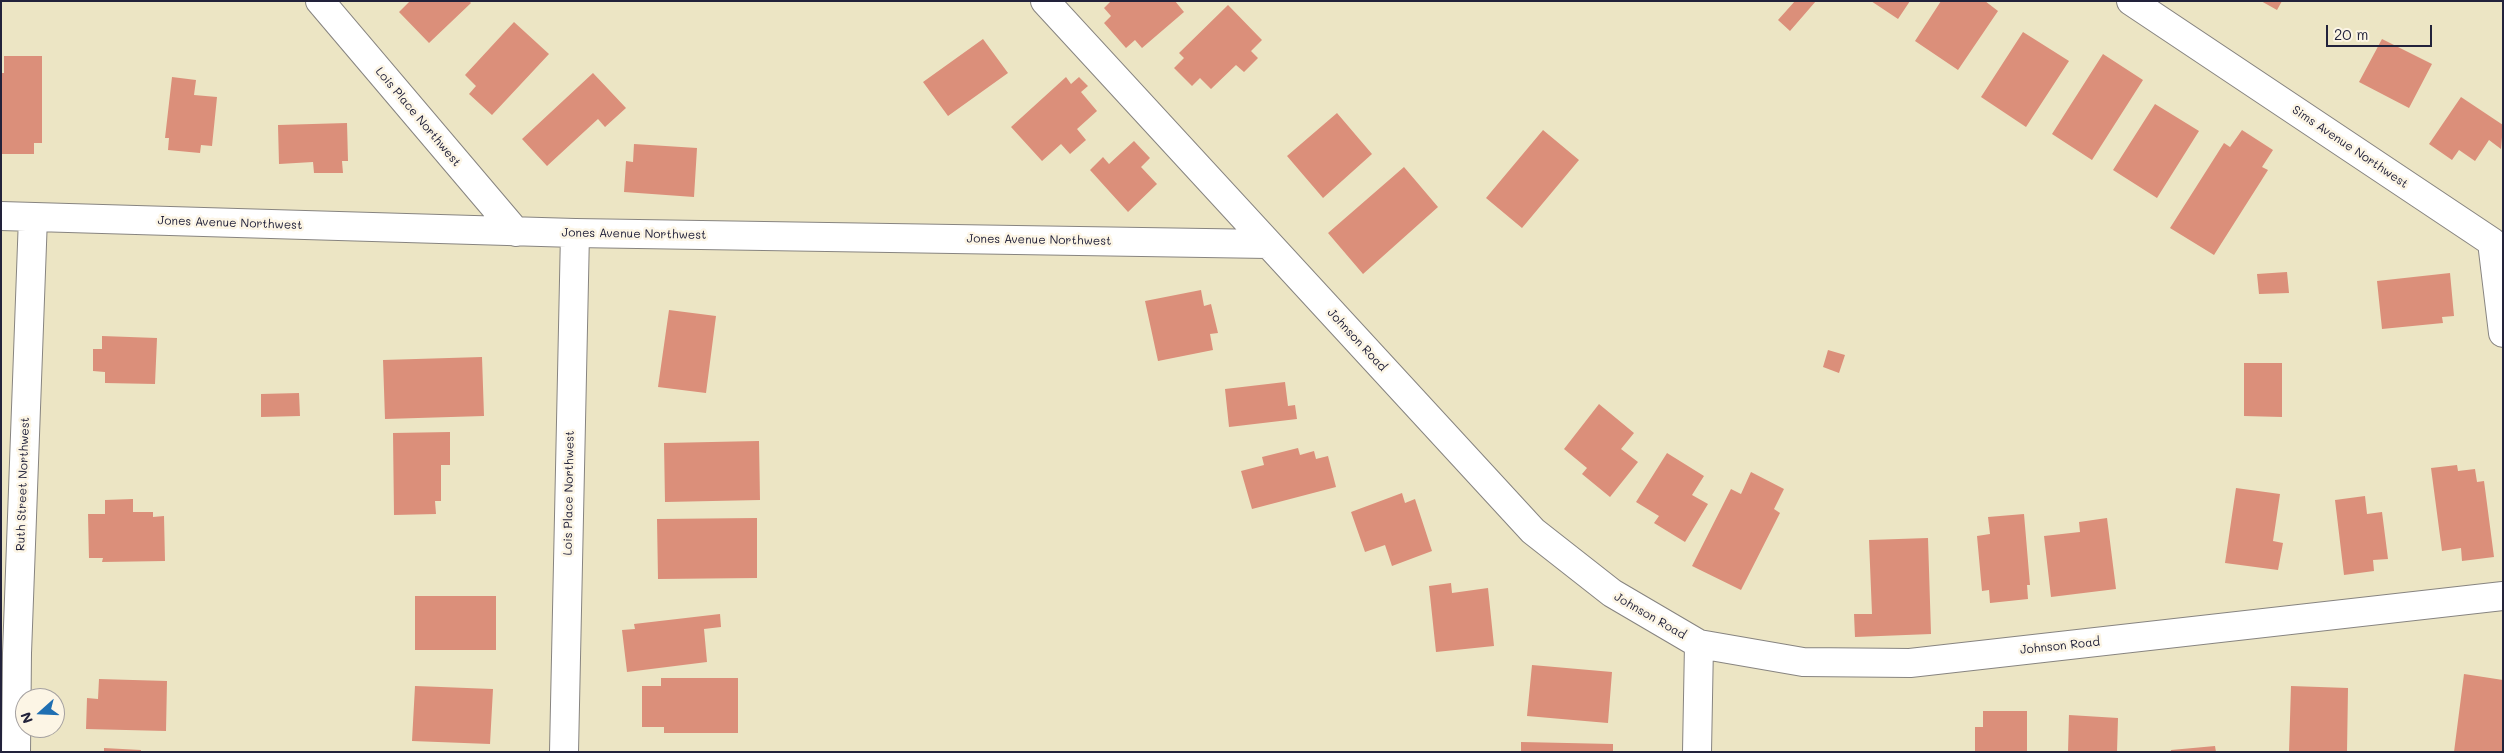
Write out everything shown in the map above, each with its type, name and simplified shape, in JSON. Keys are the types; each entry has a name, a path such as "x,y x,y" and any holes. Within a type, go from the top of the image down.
{"street":[{"name":"Lois Place Northwest","path":"320,1 516,232"},
{"name":"Johnson Road","path":"1045,1 1533,530 1612,593 1699,644 1803,662 1910,663 2503,596"},
{"name":"Sims Avenue Northwest","path":"2132,1 2492,242 2503,333"},
{"name":"Jones Avenue Northwest","path":"1,216 516,232 1268,244"},
{"name":"Ruth Street Northwest","path":"16,752 17,654 33,217"},
{"name":"Lois Place Northwest","path":"564,752 575,233"},
{"path":"1697,752 1699,644"}],"building":[{"path":"410,1 469,1 471,3 429,43 399,12"},
{"path":"1111,1 1175,1 1184,12 1142,48 1135,40 1126,48 1104,23 1111,16 1104,8"},
{"path":"1795,1 1816,1 1790,31 1778,20"},
{"path":"1871,1 1910,1 1898,19"},
{"path":"1941,1 1985,1 1998,11 1958,70 1915,41"},
{"path":"2261,1 2282,1 2277,10"},
{"path":"1228,5 1262,40 1251,51 1258,58 1244,72 1236,65 1211,89 1200,78 1192,86 1174,68 1184,58 1179,53"},
{"path":"514,22 549,54 492,115 469,94 476,86 465,75"},
{"path":"2023,32 2069,61 2026,127 1981,97"},
{"path":"983,39 1008,73 948,116 923,82"},
{"path":"2382,39 2432,64 2409,108 2359,82"},
{"path":"2103,54 2143,80 2092,160 2052,134"},
{"path":"4,56 42,56 42,143 34,143 34,154 1,154 1,73 4,73"},
{"path":"593,73 626,108 605,127 598,119 547,166 522,139"},
{"path":"172,77 196,80 194,95 217,97 212,146 201,145 200,153 168,150 169,138 165,138"},
{"path":"1066,77 1071,84 1079,77 1088,86 1081,92 1097,111 1077,129 1086,140 1070,154 1061,144 1042,161 1011,127"},
{"path":"2461,97 2503,125 2501,149 2489,140 2475,161 2459,150 2452,160 2429,144"},
{"path":"2155,104 2199,131 2157,198 2113,170"},
{"path":"1337,113 1372,154 1323,198 1287,156"},
{"path":"347,123 348,161 342,161 343,173 314,173 313,162 279,164 278,125"},
{"path":"1543,130 1579,160 1522,228 1486,198"},
{"path":"2242,130 2273,150 2262,167 2268,170 2214,255 2170,228 2224,143 2230,147"},
{"path":"1134,141 1150,158 1141,167 1157,184 1128,212 1090,170 1103,157 1109,164"},
{"path":"634,144 697,148 694,197 624,192 626,161 633,162"},
{"path":"1404,167 1438,207 1363,274 1328,233"},
{"path":"2287,272 2289,293 2259,294 2257,274"},
{"path":"2450,273 2454,316 2442,317 2443,323 2382,329 2377,281"},
{"path":"1201,290 1204,306 1211,304 1218,333 1210,334 1213,350 1158,361 1145,301"},
{"path":"669,310 716,316 706,393 658,387"},
{"path":"102,336 157,338 155,384 105,383 105,372 93,371 93,349 102,349"},
{"path":"1828,350 1845,355 1839,373 1823,367"},
{"path":"482,357 484,416 385,419 383,360"},
{"path":"2244,363 2282,363 2282,417 2244,416"},
{"path":"1285,382 1288,406 1295,405 1297,419 1229,427 1225,389"},
{"path":"299,393 300,416 261,417 261,394"},
{"path":"1599,404 1634,433 1621,449 1638,462 1610,497 1582,474 1587,468 1564,449"},
{"path":"450,432 450,465 441,465 441,501 435,501 436,514 394,515 393,433"},
{"path":"759,441 760,500 665,502 664,443"},
{"path":"1298,448 1300,455 1314,451 1316,459 1328,456 1336,487 1252,509 1241,471 1264,465 1262,457"},
{"path":"1667,453 1704,476 1692,495 1708,504 1685,542 1654,523 1659,516 1636,502"},
{"path":"2457,465 2458,471 2475,469 2477,482 2484,481 2494,557 2462,561 2461,548 2442,551 2431,468"},
{"path":"1751,472 1784,489 1774,509 1780,513 1741,590 1692,566 1731,489 1741,494"},
{"path":"2236,488 2280,494 2273,541 2283,543 2278,570 2225,563"},
{"path":"1402,493 1405,503 1415,499 1432,551 1392,566 1385,545 1365,552 1351,512"},
{"path":"2365,496 2367,514 2382,512 2388,559 2373,560 2374,571 2344,575 2335,500"},
{"path":"133,499 133,512 153,512 153,517 164,516 165,561 102,562 103,558 89,558 88,514 105,514 105,500"},
{"path":"2024,514 2030,585 2027,585 2028,599 1990,603 1989,590 1982,591 1977,536 1990,534 1988,517"},
{"path":"757,518 757,578 658,579 657,519"},
{"path":"2107,518 2116,589 2051,597 2044,536 2080,532 2079,522"},
{"path":"1928,538 1931,634 1855,637 1854,614 1872,614 1869,540"},
{"path":"1451,583 1452,593 1488,588 1494,646 1436,652 1429,586"},
{"path":"415,596 496,596 496,650 415,650"},
{"path":"720,614 721,627 704,629 707,662 627,672 622,630 635,629 634,624"},
{"path":"1532,665 1612,672 1608,723 1527,716"},
{"path":"2464,674 2503,680 2503,752 2454,752"},
{"path":"661,678 738,678 738,733 664,733 664,727 642,727 642,686 661,686"},
{"path":"99,679 167,681 166,731 86,729 87,698 98,699"},
{"path":"415,686 493,689 490,744 412,741"},
{"path":"2291,686 2348,688 2347,752 2289,752"},
{"path":"1983,711 2027,711 2027,752 1975,752 1975,727 1983,727"},
{"path":"2069,715 2118,718 2117,752 2068,752"},
{"path":"1521,742 1613,744 1613,752 1521,752"},
{"path":"2215,746 2216,752 2171,752 2171,750"},
{"path":"104,748 141,750 141,752 104,752"}]}
